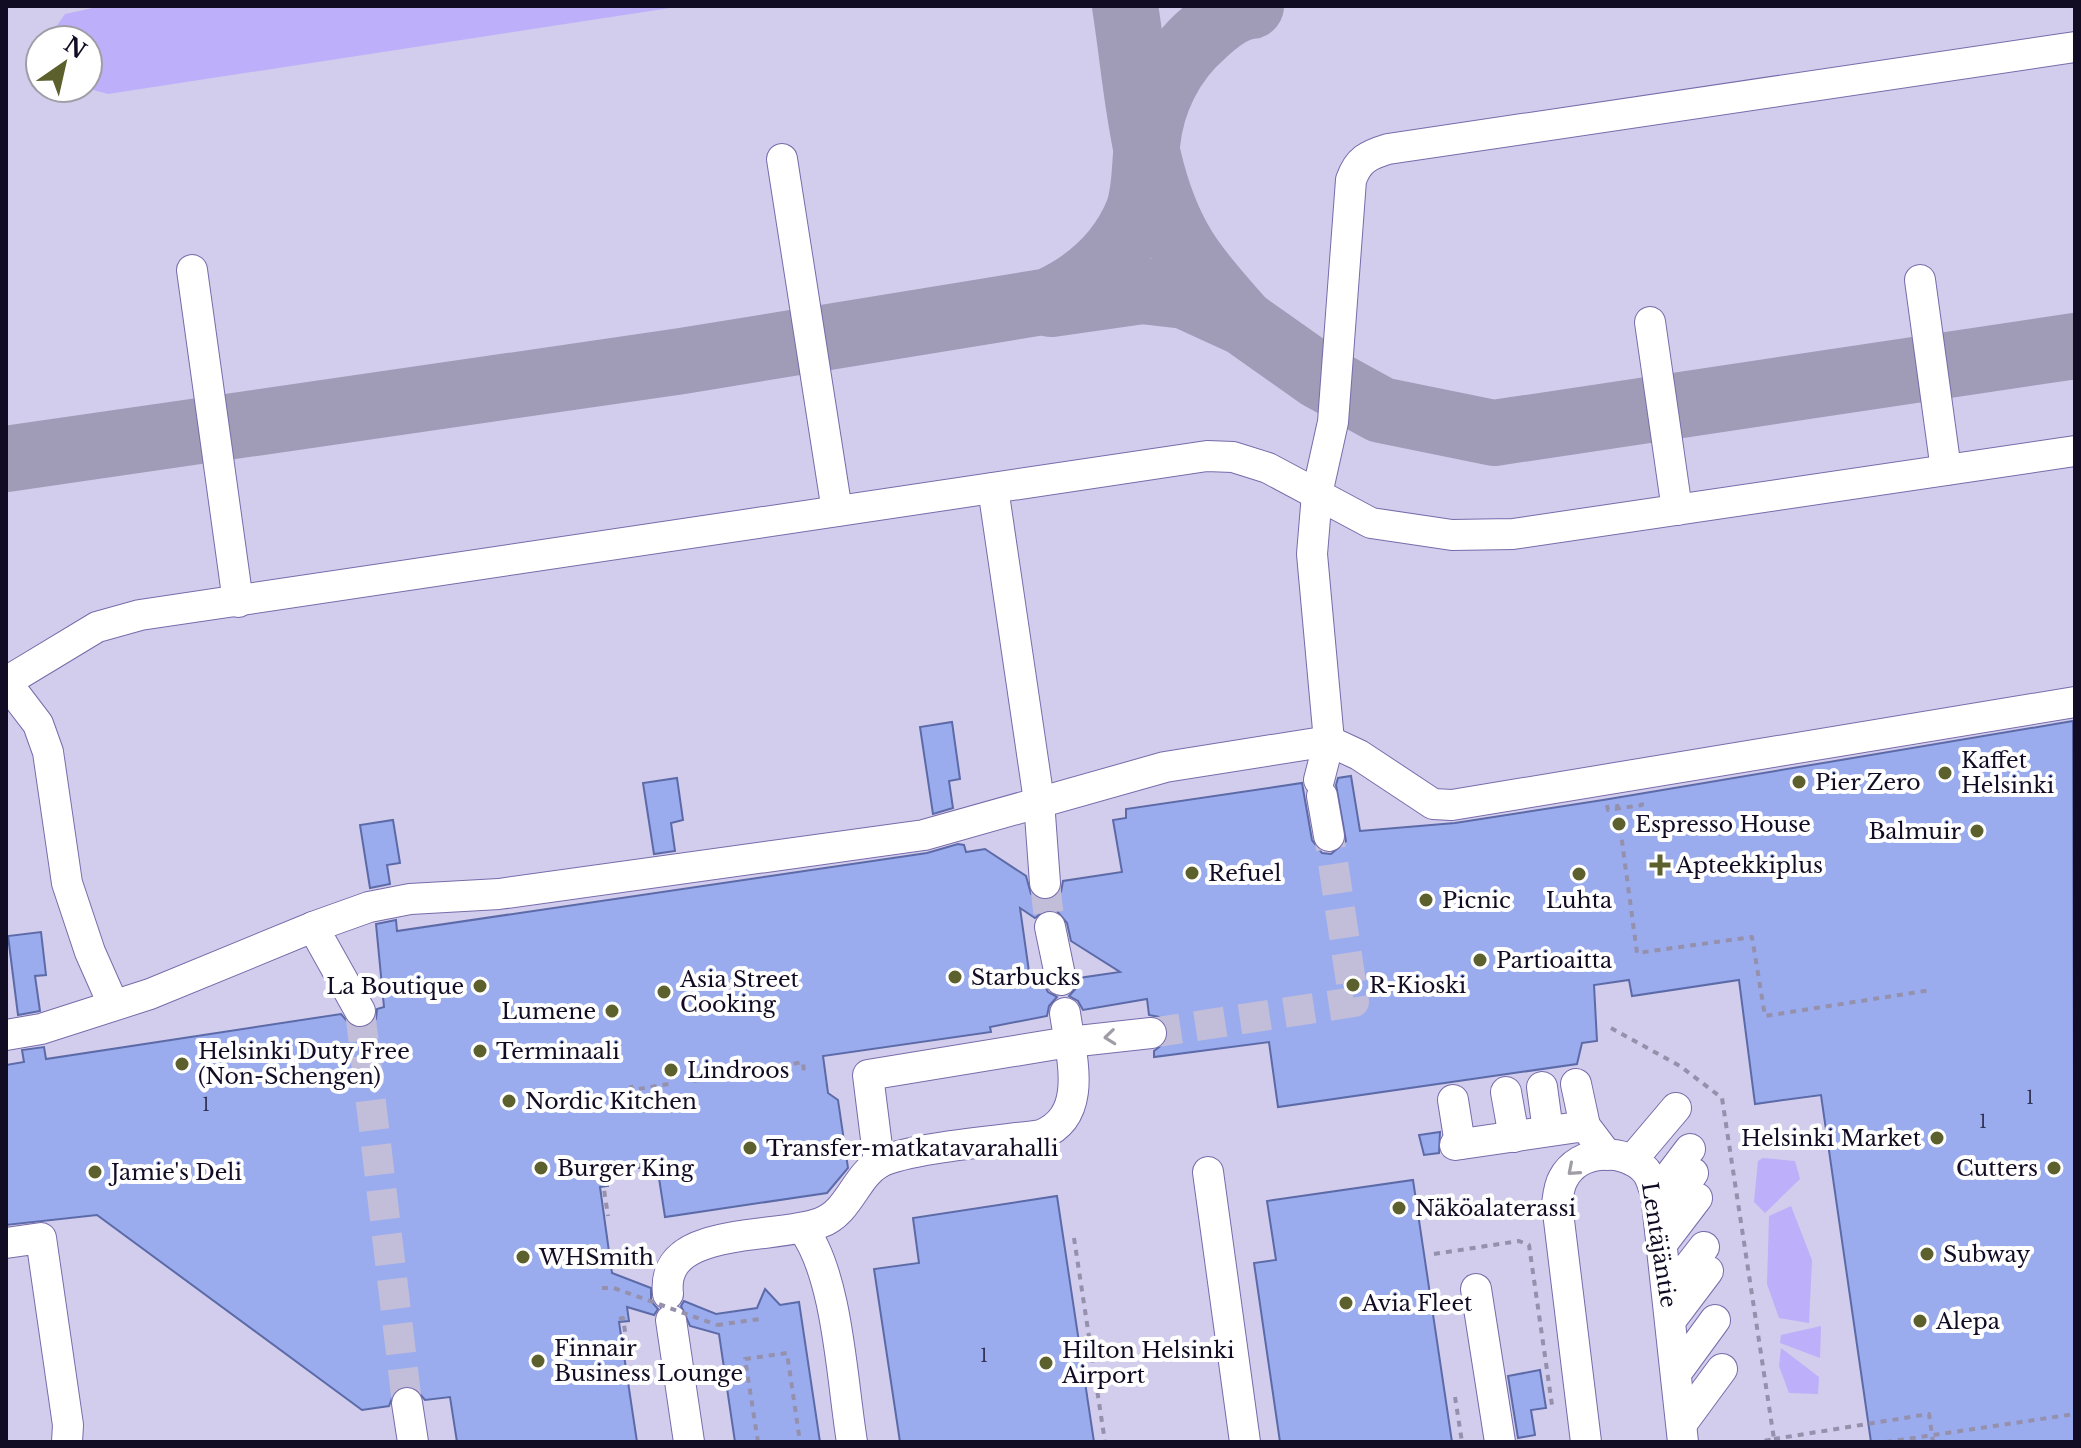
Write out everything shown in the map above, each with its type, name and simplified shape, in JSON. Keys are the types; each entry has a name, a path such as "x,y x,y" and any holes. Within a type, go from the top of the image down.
{"street":[{"path":"1329,836 1321,788 1329,741 1312,554 1317,494 1333,422 1351,180 1356,165 1369,154 2075,47"},
{"path":"782,159 837,511"},
{"path":"192,270 238,602"},
{"path":"1920,280 1946,470"},
{"path":"1650,322 1677,510"},
{"path":"113,1004 90,952 67,883 48,752 38,724 6,682 97,627 140,615 1207,456 1233,457 1268,468 1371,523 1452,535 1513,534 2075,451"},
{"path":"993,488 1039,801 1045,883"},
{"path":"6,1035 41,1029 150,994 369,907 410,899 499,894 924,835 1165,767 1329,741 1359,755 1433,804 1452,805 2075,702"},
{"path":"313,927 360,1011"},
{"path":"1050,927 1061,980"},
{"path":"879,1163 868,1075 1067,1027 1151,1033"},
{"path":"689,1442 667,1281 672,1264 684,1251 703,1243 803,1229 825,1222 843,1207 879,1163 913,1154 1041,1135 1058,1128 1070,1111 1074,1096 1067,1027"},
{"path":"1515,1091 1515,1136"},
{"path":"1515,1091 1515,1136"},
{"path":"1515,1091 1515,1136 1663,1297"},
{"path":"1586,1442 1557,1204 1562,1180 1573,1166 1592,1156 1663,1297"},
{"path":"1208,1172 1245,1442"},
{"path":"803,1229 814,1245 825,1272 852,1442"},
{"path":"6,1243 41,1238 68,1425 67,1442"},
{"path":"1663,1297 1704,1247"},
{"path":"1663,1297 1704,1247"},
{"path":"1663,1297 1704,1247"},
{"path":"1663,1297 1704,1247"},
{"path":"1663,1297 1704,1247"},
{"path":"1663,1297 1704,1247"},
{"path":"1476,1289 1500,1442"},
{"path":"407,1403 413,1442"}],"path":[{"path":"1616,800 1637,953 1752,937 1765,1016 1931,990"},
{"path":"1617,808 1642,805"},
{"path":"1611,1028 1680,1066 1722,1098 1774,1439"},
{"path":"770,1068 803,1062 804,1072"},
{"path":"693,1081 726,1076"},
{"path":"631,1085 632,1090 669,1084"},
{"path":"599,1183 603,1183 608,1216"},
{"path":"1074,1238 1105,1442"},
{"path":"1434,1254 1519,1241 1529,1245 1553,1417"},
{"path":"602,1288 614,1288 717,1325 760,1319"},
{"path":"619,1319 623,1318 628,1351"},
{"path":"758,1442 745,1359 787,1353 800,1442"},
{"path":"1455,1397 1462,1442"},
{"path":"1758,1442 1929,1414 1933,1442"},
{"path":"1886,1442 2075,1414"}],"shaded area":[{"path":"6,6 2075,6 2075,1442 6,1442"},
{"path":"102,6 683,6 108,94 104,93 104,24 58,24 65,14"},
{"path":"1763,1158 1795,1161 1800,1179 1765,1213 1754,1202 1758,1161"},
{"path":"1791,1206 1812,1260 1809,1323 1779,1318 1767,1284 1769,1216"},
{"path":"1821,1326 1820,1358 1780,1343 1781,1335"},
{"path":"1781,1348 1819,1377 1818,1394 1789,1393 1779,1366"}],"building":[{"name":"Terminaali","path":"2073,721 2075,1442 1871,1442 1821,1095 1755,1104 1739,980 1632,996 1629,980 1594,985 1597,1041 1582,1043 1577,1064 1278,1107 1269,1042 1154,1057 1154,1051 1167,1041 1169,1030 1159,1017 1149,1015 1147,999 1083,1010 1078,1001 1069,996 1078,986 1079,978 1120,972 1071,941 1067,923 1056,910 1046,910 1035,918 1020,908 1031,986 1043,983 1048,992 1057,997 1049,1006 1047,1016 990,1027 991,1032 823,1056 828,1093 838,1100 848,1168 827,1193 665,1217 657,1165 607,1173 608,1186 600,1187 612,1273 651,1288 651,1301 658,1309 654,1315 627,1307 629,1321 619,1322 637,1442 457,1442 450,1397 425,1400 413,1386 395,1390 389,1406 362,1410 97,1215 6,1225 6,1065 24,1062 22,1050 44,1047 46,1059 341,1014 352,1027 368,1027 376,1019 377,1009 384,1007 376,924 396,920 397,931 927,853 958,844 964,845 966,852 985,849 1026,876 1031,894 1047,901 1061,892 1063,881 1122,872 1113,820 1126,818 1126,809 1302,783 1312,840 1322,853 1331,854 1346,841 1336,785 1338,778 1351,776 1360,831 1455,823"},
{"path":"952,722 960,779 949,781 953,808 933,814 920,727"},
{"path":"677,778 683,820 671,823 675,851 654,854 643,783"},
{"path":"393,820 400,863 387,865 390,884 370,888 360,825"},
{"path":"41,932 46,975 35,976 40,1011 18,1015 8,936"},
{"path":"1440,1132 1439,1153 1424,1155 1419,1135"},
{"name":"Avia Fleet","path":"1413,1180 1452,1442 1280,1442 1254,1263 1276,1260 1267,1201"},
{"name":"Hilton Helsinki Airport","path":"1057,1196 1094,1442 900,1442 874,1269 919,1263 913,1218"},
{"path":"765,1289 780,1305 799,1302 820,1442 735,1442 719,1334 690,1326 681,1306 684,1301 716,1314 757,1308"},
{"path":"1540,1370 1546,1408 1531,1410 1535,1435 1518,1438 1508,1376"}],"taxiway":[{"path":"1125,6 1143,131 1158,192 1169,221 1190,259 1242,321"},
{"path":"6,459 682,361 1049,301 1091,276 1113,254 1131,227 1142,195 1153,113 1173,69 1192,44 1214,24 1232,12 1251,6"},
{"path":"1051,304 1142,291 1185,296 1244,323 1319,376 1381,410 1494,433 2075,346"}],"tunnel":[{"path":"1151,1033 1354,1002 1329,836"},
{"path":"1045,883 1050,927"},
{"path":"360,1011 407,1403"}],"place":[{"name":"Kaffet Helsinki","path":"1945,773"},
{"name":"Pier Zero","path":"1799,782"},
{"name":"Espresso House","path":"1619,824"},
{"name":"Balmuir","path":"1977,831"},
{"name":"Apteekkiplus","path":"1660,865"},
{"name":"Refuel","path":"1192,873"},
{"name":"Luhta","path":"1579,874"},
{"name":"Picnic","path":"1426,900"},
{"name":"Partioaitta","path":"1480,960"},
{"name":"Starbucks","path":"955,977"},
{"name":"R-Kioski","path":"1353,985"},
{"name":"La Boutique","path":"480,986"},
{"name":"Asia Street Cooking","path":"664,992"},
{"name":"Lumene","path":"612,1011"},
{"name":"Terminaali","path":"480,1051"},
{"name":"Helsinki Duty Free (Non-Schengen)","path":"182,1064"},
{"name":"Lindroos","path":"671,1070"},
{"name":"Nordic Kitchen","path":"509,1101"},
{"name":"Helsinki Market","path":"1937,1138"},
{"name":"Transfer-matkatavarahalli","path":"750,1148"},
{"name":"Burger King","path":"541,1168"},
{"name":"Cutters","path":"2054,1168"},
{"name":"Jamie's Deli","path":"95,1172"},
{"name":"Näköalaterassi","path":"1399,1208"},
{"name":"Subway","path":"1927,1254"},
{"name":"WHSmith","path":"523,1257"},
{"name":"Avia Fleet","path":"1346,1303"},
{"name":"Alepa","path":"1920,1321"},
{"name":"Finnair Business Lounge","path":"538,1361"},
{"name":"Hilton Helsinki Airport","path":"1046,1363"}]}
